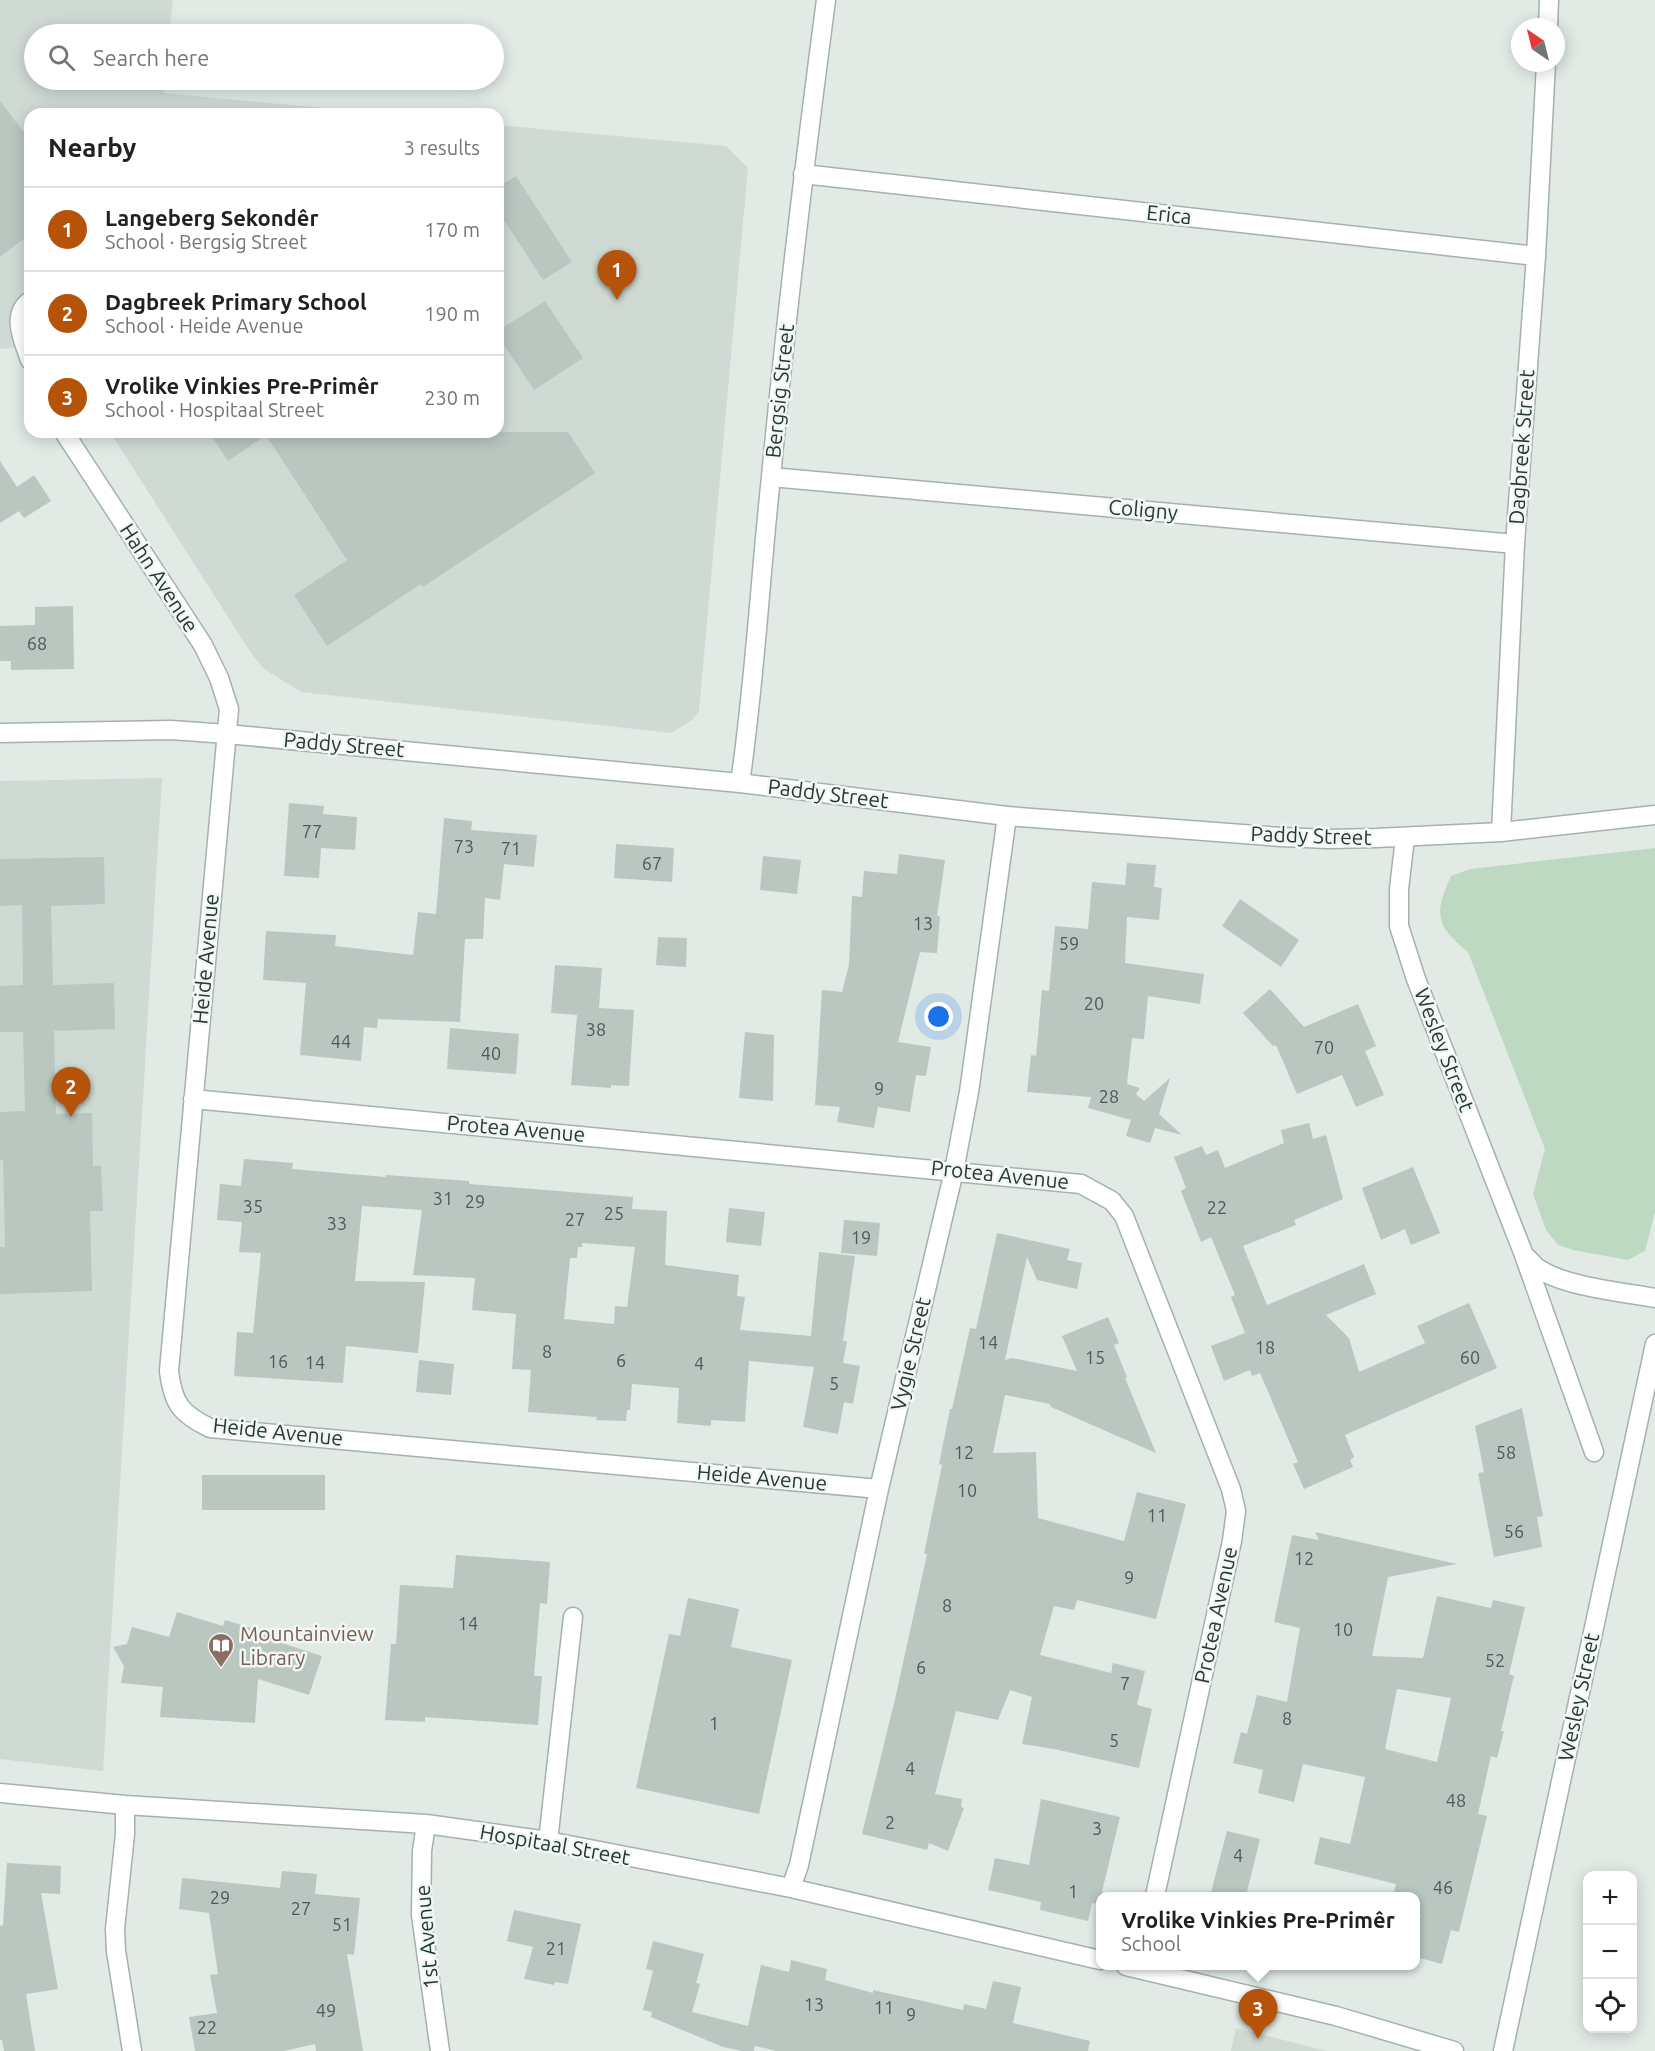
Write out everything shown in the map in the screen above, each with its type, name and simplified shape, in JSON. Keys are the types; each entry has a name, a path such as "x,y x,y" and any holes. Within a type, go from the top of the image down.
{"street":[{"name":"Bergsig Street","path":"740,783 747,738 771,477 803,174 826,0"},
{"path":"1548,18 1549,0"},
{"name":"Dagbreek Street","path":"1501,832 1515,543 1536,256 1546,72"},
{"name":"Erica","path":"803,174 1536,256"},
{"path":"24,311 19,327 24,342"},
{"name":"Hahn Avenue","path":"68,438 203,645 219,678 229,709 226,734"},
{"name":"Coligny","path":"771,477 1515,543"},
{"name":"Paddy Street","path":"0,733 171,730 226,734 740,783 1007,816 1281,837 1405,838 1501,832 1655,815"},
{"name":"Heide Avenue","path":"226,734 169,1371 171,1391 179,1407 192,1419 210,1428 879,1489"},
{"name":"Vygie Street","path":"791,1888 799,1865 879,1489 954,1171 969,1092 1007,816"},
{"name":"Wesley Street","path":"1405,838 1399,888 1399,926 1420,990 1524,1255 1594,1452"},
{"name":"Protea Avenue","path":"193,1099 1081,1184 1112,1201 1124,1216 1231,1489 1236,1511 1232,1541 1156,1892"},
{"path":"1524,1255 1538,1268 1572,1282 1655,1298"},
{"name":"Wesley Street","path":"1503,2051 1655,1344"},
{"path":"548,1841 573,1617"},
{"name":"Hospitaal Street","path":"0,1793 125,1805 426,1824 548,1841 791,1888 1096,1959"},
{"path":"125,1805 125,1834 115,1929 116,1951 132,2051"},
{"name":"1st Avenue","path":"426,1824 422,1851 421,1916 440,2051"},
{"path":"1150,1970 1336,2016 1454,2051"}],"shaded area":[{"path":"0,0 173,0 170,24 24,24 24,90 164,90 164,93 323,108 24,108 24,347 0,349"},
{"path":"504,126 726,146 748,168 699,711 692,720 671,733 301,692 264,669 251,653 114,438 504,438"},
{"path":"162,778 103,1771 0,1759 0,781"},
{"path":"1236,2028 1327,2051 1231,2051"}],"green space":[{"path":"1655,848 1655,1212 1645,1251 1628,1260 1558,1245 1546,1230 1533,1194 1545,1149 1468,952 1449,934 1441,918 1440,910 1451,876 1470,869"}],"building":[{"path":"0,101 24,132 24,239 0,257"},
{"path":"516,176 572,262 543,280 504,220 504,183"},
{"path":"545,301 583,358 534,390 504,345 504,327"},
{"path":"504,432 568,432 595,473 423,587 421,584 327,646 294,595 347,560 268,438 504,438"},
{"path":"213,438 262,438 228,461"},
{"path":"0,461 17,487 34,475 51,501 24,518 19,511 0,523"},
{"path":"73,606 74,669 11,670 11,661 0,661 0,626 35,625 35,607"},
{"path":"289,803 324,806 323,814 357,817 355,850 321,848 319,878 284,876"},
{"path":"444,818 472,821 471,830 537,835 534,867 504,864 500,900 485,898 483,939 465,939 460,1022 378,1019 377,1028 364,1027 361,1061 300,1055 306,983 263,980 266,931 336,935 335,946 413,955 418,912 436,914"},
{"path":"616,844 674,848 672,882 614,878"},
{"path":"899,854 945,860 937,916 940,916 937,953 920,952 898,1042 931,1047 926,1076 916,1075 910,1112 878,1107 874,1128 837,1122 840,1107 815,1105 822,990 842,992 849,965 852,896 862,897 864,871 897,874"},
{"path":"763,856 801,860 797,894 760,890"},
{"path":"104,857 105,904 51,906 53,985 114,983 115,1029 54,1031 56,1114 92,1113 93,1166 101,1166 103,1211 90,1211 92,1291 0,1294 0,1247 5,1247 0,1112 25,1111 23,1032 0,1032 0,986 23,985 22,905 0,906 0,859"},
{"path":"1127,863 1156,865 1154,887 1162,888 1159,920 1127,917 1125,963 1204,974 1200,1004 1148,996 1144,1039 1132,1038 1127,1084 1140,1088 1136,1094 1144,1101 1170,1078 1159,1114 1182,1135 1155,1128 1150,1143 1126,1136 1131,1120 1088,1108 1091,1097 1027,1092 1031,1055 1036,1056 1042,990 1049,991 1055,926 1088,929 1092,882 1125,885"},
{"path":"1240,899 1299,940 1281,967 1222,926"},
{"path":"658,937 687,938 686,967 656,965"},
{"path":"555,965 602,968 599,1008 634,1010 629,1086 611,1085 611,1088 571,1085 577,1015 551,1013"},
{"path":"1270,989 1304,1027 1358,1004 1376,1046 1365,1051 1384,1095 1356,1107 1342,1075 1297,1094 1276,1045 1273,1046 1243,1013"},
{"path":"450,1028 519,1034 516,1074 447,1069"},
{"path":"745,1032 774,1035 773,1101 739,1098"},
{"path":"1309,1123 1313,1139 1326,1135 1343,1199 1294,1220 1296,1225 1243,1246 1267,1305 1364,1264 1376,1294 1326,1315 1349,1338 1359,1372 1425,1343 1417,1326 1469,1303 1497,1368 1345,1435 1354,1457 1350,1460 1353,1467 1304,1489 1293,1464 1298,1462 1260,1373 1252,1376 1250,1370 1224,1381 1211,1346 1245,1333 1231,1297 1235,1295 1211,1237 1201,1242 1181,1191 1186,1188 1174,1157 1202,1146 1206,1155 1218,1150 1225,1168 1284,1143 1281,1130"},
{"path":"244,1159 293,1163 292,1169 469,1181 469,1184 633,1197 632,1209 667,1211 665,1265 739,1275 737,1296 745,1297 740,1330 811,1336 819,1252 855,1256 843,1341 847,1341 843,1363 860,1366 853,1404 844,1402 838,1434 803,1427 814,1367 749,1361 745,1422 711,1420 711,1426 677,1423 679,1388 632,1384 630,1410 627,1410 626,1421 528,1412 531,1370 512,1369 516,1314 472,1310 475,1278 413,1275 422,1210 362,1206 355,1281 425,1282 418,1353 346,1346 343,1383 234,1376 237,1332 253,1333 261,1253 239,1252 242,1222 217,1220 220,1184 241,1186","holes":["582,1243 635,1247 627,1307 615,1306 614,1324 564,1319 570,1258 577,1258 578,1247 582,1247"]},
{"path":"1413,1167 1440,1233 1411,1245 1405,1229 1381,1240 1362,1188"},
{"path":"729,1208 765,1212 761,1246 726,1242"},
{"path":"844,1220 880,1223 877,1256 841,1253"},
{"path":"997,1233 1070,1249 1067,1260 1082,1263 1077,1289 1037,1280 1027,1257 1005,1360 1012,1358 1077,1371 1062,1336 1108,1317 1119,1343 1114,1345 1127,1377 1125,1378 1156,1453 1051,1407 1050,1404 1005,1395 993,1453 1036,1452 1038,1518 1124,1541 1137,1492 1186,1504 1156,1619 1077,1600 1074,1610 1054,1606 1040,1655 1111,1673 1113,1663 1145,1671 1137,1705 1152,1709 1139,1768 1022,1744 1032,1697 1010,1690 998,1720 956,1711 935,1794 962,1799 961,1807 964,1808 948,1851 929,1843 927,1850 862,1834 927,1554 924,1554 942,1465 939,1464 950,1409 952,1409 970,1328 976,1329"},
{"path":"419,1360 454,1364 451,1395 416,1392"},
{"path":"1522,1408 1543,1516 1537,1517 1542,1547 1494,1557 1478,1473 1484,1472 1475,1426"},
{"path":"202,1475 325,1475 325,1510 202,1510"},
{"path":"1315,1532 1457,1564 1388,1577 1372,1656 1423,1658 1437,1596 1491,1608 1493,1600 1525,1607 1509,1674 1514,1676 1501,1731 1504,1731 1497,1758 1491,1756 1478,1814 1487,1816 1459,1932 1451,1930 1442,1964 1420,1958 1420,1892 1394,1892 1396,1884 1314,1864 1320,1837 1350,1844 1365,1777 1303,1764 1294,1802 1258,1793 1263,1770 1233,1763 1241,1732 1247,1734 1257,1695 1287,1702 1300,1628 1274,1622 1292,1535 1319,1540","holes":["1397,1689 1451,1698 1437,1762 1385,1749"]},
{"path":"456,1555 550,1562 547,1604 540,1603 534,1676 542,1676 538,1725 425,1717 425,1722 385,1720 391,1644 396,1644 400,1585 453,1588"},
{"path":"688,1598 739,1609 731,1647 792,1660 759,1814 636,1788 669,1634 680,1636"},
{"name":"Mountainview Library","path":"177,1612 223,1626 225,1620 267,1633 266,1638 322,1656 309,1695 258,1679 255,1723 160,1717 163,1687 121,1683 124,1666 113,1647 127,1644 132,1627 169,1637"},
{"path":"1041,1799 1120,1817 1102,1892 1096,1892 1096,1904 1092,1903 1088,1921 1040,1910 1041,1902 988,1890 995,1858 1029,1865"},
{"path":"1227,1831 1260,1839 1247,1892 1211,1892"},
{"path":"7,1863 61,1866 60,1894 41,1893 58,1989 26,1994 35,2051 4,2051 2,2040 0,2040 0,1926 3,1925"},
{"path":"282,1871 317,1874 315,1894 360,1898 354,1955 347,1954 363,2051 316,2051 315,2044 284,2051 195,2051 189,2017 217,2013 210,1975 218,1974 209,1913 179,1909 182,1878 280,1888"},
{"path":"514,1910 581,1924 568,1984 555,1982 554,1985 524,1979 533,1947 507,1941"},
{"path":"653,1941 704,1954 696,1983 700,1984 692,2012 748,2026 761,1965 789,1972 791,1960 827,1969 825,1980 873,1993 873,1990 963,2010 964,2004 986,2009 993,1981 1021,1987 1013,2023 1090,2041 1088,2051 777,2051 755,2046 754,2051 742,2051 723,2047 651,2017 652,2012 643,2010 653,1971 646,1969"}],"place":[{"name":"Langeberg Sekondêr","path":"617,300"},
{"name":"Dagbreek Primary School","path":"71,1117"},
{"name":"Mountainview Library","path":"221,1669"},
{"name":"Vrolike Vinkies Pre-Primêr","path":"1258,2039"}]}
